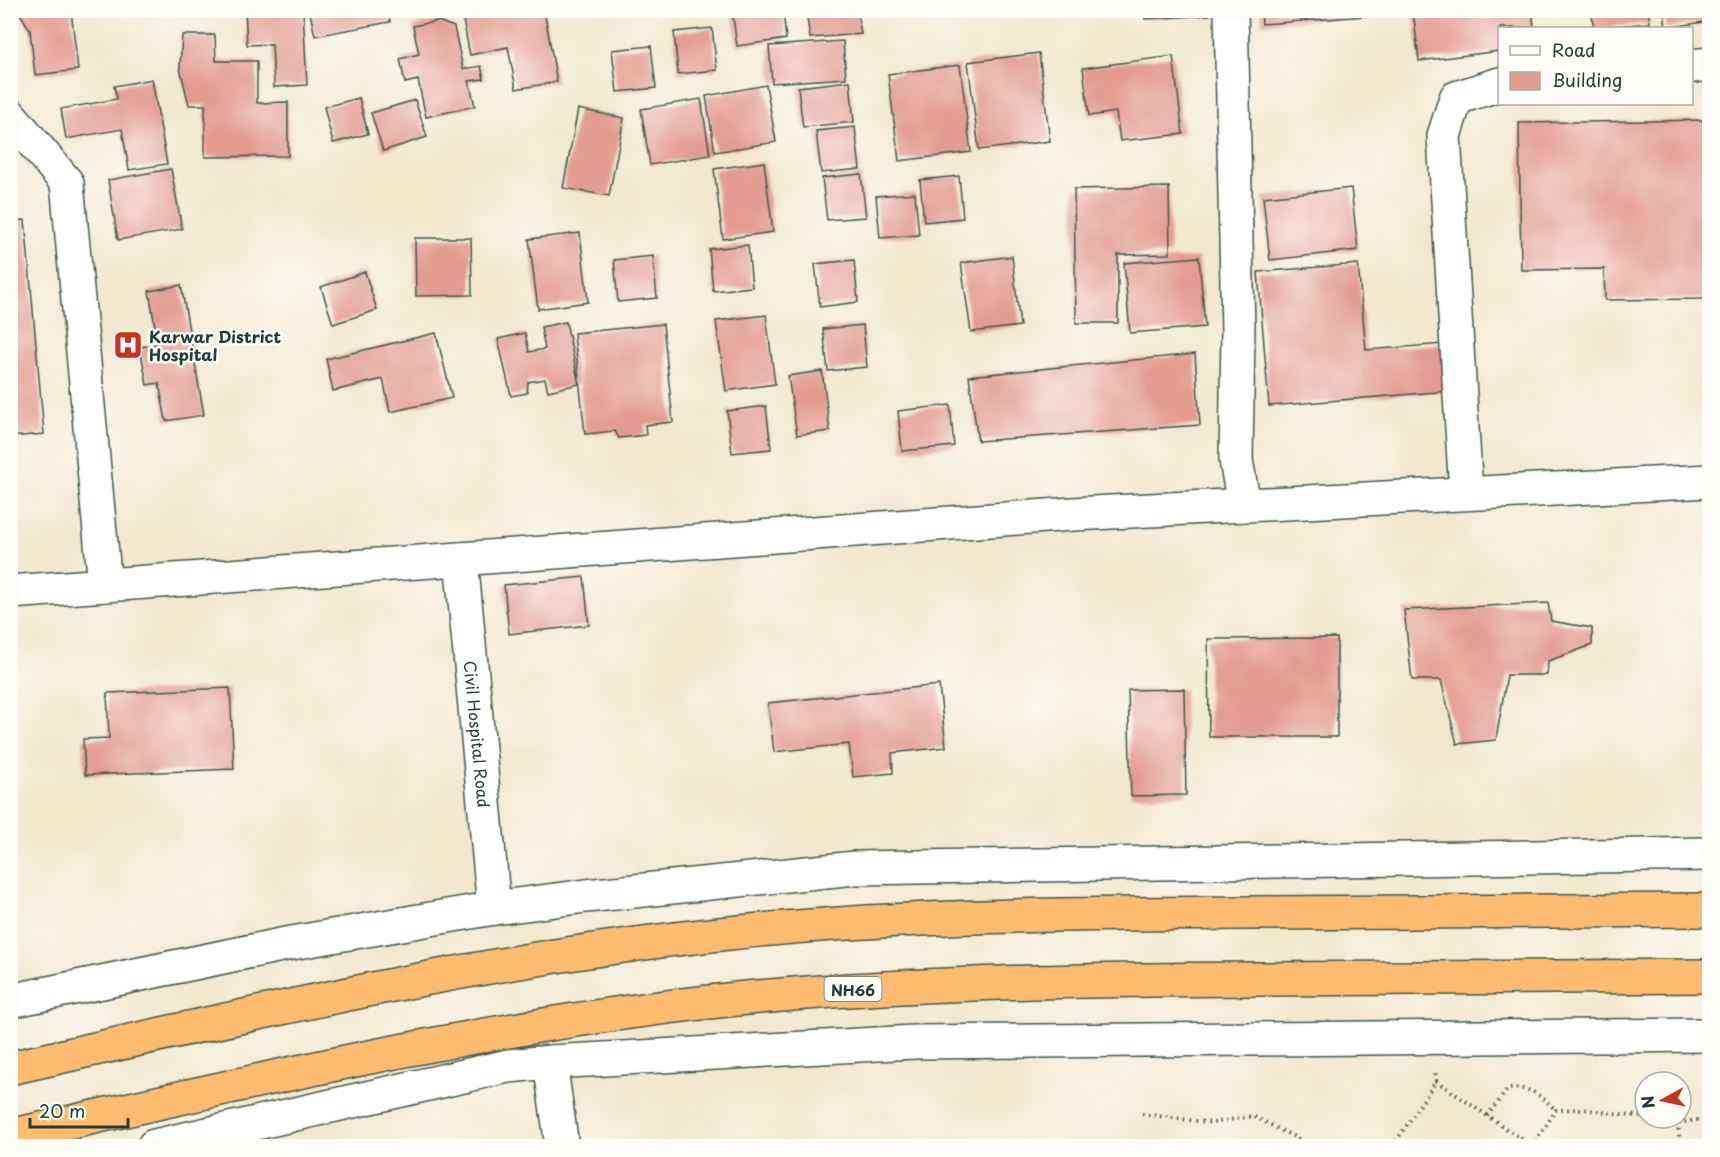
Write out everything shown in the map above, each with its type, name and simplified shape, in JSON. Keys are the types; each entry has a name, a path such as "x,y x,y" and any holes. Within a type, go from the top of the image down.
{"highway":[{"path":"10,1068 393,984 513,962 728,933 961,917 1077,914 1710,910"},
{"name":"NH66","path":"10,1136 405,1049 622,1013 849,989 1067,980 1710,976"}],"street":[{"path":"1231,10 1238,331 1236,460 1244,505"},
{"path":"1693,66 1710,64"},
{"path":"1466,493 1444,136 1456,98 1498,85"},
{"path":"10,116 67,183 105,585"},
{"path":"10,592 1061,515 1710,481"},
{"name":"Civil Hospital Road","path":"461,559 494,908"},
{"path":"10,1001 286,944 494,908 855,868 1710,854"},
{"path":"154,1146 508,1066 550,1062 914,1042 1440,1035 1710,1035"},
{"path":"550,1062 562,1146"}],"path":[{"path":"1393,1146 1436,1081 1434,1062 1440,1035"},
{"path":"1436,1081 1533,1146 1556,1110"},
{"path":"1487,1116 1508,1089 1515,1088 1534,1090 1556,1110 1582,1109 1633,1116"},
{"path":"1143,1114 1213,1123 1253,1116 1312,1146"},
{"path":"1693,1121 1710,1118"},
{"path":"1679,1130 1680,1146"}],"building":[{"path":"18,10 71,10 78,70 35,75 30,30"},
{"path":"245,10 303,10 307,85 274,87 272,44 247,45"},
{"path":"323,10 388,10 390,22 315,36 310,13"},
{"path":"461,10 544,10 557,82 516,89 508,47 470,55"},
{"path":"732,10 783,10 786,39 737,46"},
{"path":"806,10 857,10 861,34 810,38"},
{"path":"1144,10 1210,10 1210,15 1145,19"},
{"path":"1261,10 1391,10 1391,14 1262,24"},
{"path":"1413,10 1532,10 1534,27 1498,27 1498,51 1419,61"},
{"path":"1591,10 1648,10 1650,23 1594,27"},
{"path":"1664,10 1710,10 1710,21 1666,27"},
{"path":"438,21 454,27 463,69 481,66 484,79 469,81 475,106 426,117 418,80 405,83 400,59 419,54 413,26"},
{"path":"712,28 717,70 678,74 674,32"},
{"path":"182,35 215,35 216,61 257,61 257,103 288,102 288,156 205,157 205,105 189,105 180,68"},
{"path":"843,41 846,78 772,83 769,46"},
{"path":"651,46 656,88 617,92 612,50"},
{"path":"1039,53 1050,141 979,150 968,62"},
{"path":"1173,56 1183,134 1120,141 1116,112 1089,116 1083,68"},
{"path":"960,65 971,152 899,161 888,74"},
{"path":"152,79 167,164 129,170 122,129 66,139 61,109 117,99 114,86"},
{"path":"850,81 854,122 803,127 798,87"},
{"path":"766,85 776,142 715,152 706,96"},
{"path":"359,98 368,134 333,143 324,107"},
{"path":"701,99 710,155 650,165 641,109"},
{"path":"415,100 427,137 383,151 371,113"},
{"path":"578,109 624,118 609,196 563,188"},
{"path":"1710,120 1710,299 1605,300 1604,269 1521,270 1519,123"},
{"path":"855,127 860,169 821,173 816,131"},
{"path":"764,162 773,232 723,239 714,169"},
{"path":"171,169 182,229 118,240 108,180"},
{"path":"861,174 866,217 827,220 822,178"},
{"path":"959,176 963,218 924,222 920,180"},
{"path":"1169,187 1170,254 1118,255 1118,323 1076,323 1074,189"},
{"path":"1351,188 1358,250 1270,260 1263,197"},
{"path":"915,193 919,235 880,238 876,196"},
{"path":"25,220 44,434 10,437 10,221"},
{"path":"580,233 588,302 538,309 529,239"},
{"path":"415,238 471,238 472,295 416,296"},
{"path":"748,245 752,287 713,291 709,249"},
{"path":"653,256 657,298 618,302 614,260"},
{"path":"1012,256 1020,326 971,332 961,263"},
{"path":"1199,257 1205,327 1130,333 1124,263"},
{"path":"854,260 858,302 820,307 815,264"},
{"path":"1358,264 1366,350 1444,344 1449,391 1269,406 1258,272"},
{"path":"365,272 377,310 333,324 321,287"},
{"path":"181,285 204,415 166,421 159,383 147,385 140,347 158,344 149,291"},
{"path":"766,315 775,384 726,391 716,321"},
{"path":"566,322 579,384 548,391 545,379 528,382 527,393 511,396 498,339 525,333 529,352 545,349 541,327"},
{"path":"663,324 673,422 645,425 646,435 619,438 615,431 585,434 574,333"},
{"path":"863,325 867,367 828,371 823,329"},
{"path":"436,333 452,398 390,412 383,379 333,391 326,359"},
{"path":"1195,354 1200,425 978,441 969,376"},
{"path":"822,371 830,431 797,435 788,376"},
{"path":"950,405 954,446 902,451 898,411"},
{"path":"766,406 771,449 732,453 727,411"},
{"path":"584,577 589,625 509,634 504,585"},
{"path":"1548,603 1551,621 1592,628 1592,645 1548,661 1547,675 1507,675 1496,740 1457,744 1441,680 1412,680 1404,610"},
{"path":"1337,638 1337,737 1209,737 1208,639"},
{"path":"939,685 946,747 892,753 893,773 853,777 849,744 774,752 768,703"},
{"path":"230,688 234,769 85,775 83,739 109,738 107,693"},
{"path":"1184,689 1186,795 1131,796 1128,690"}],"place":[{"name":"Karwar District Hospital","path":"128,345"}]}
